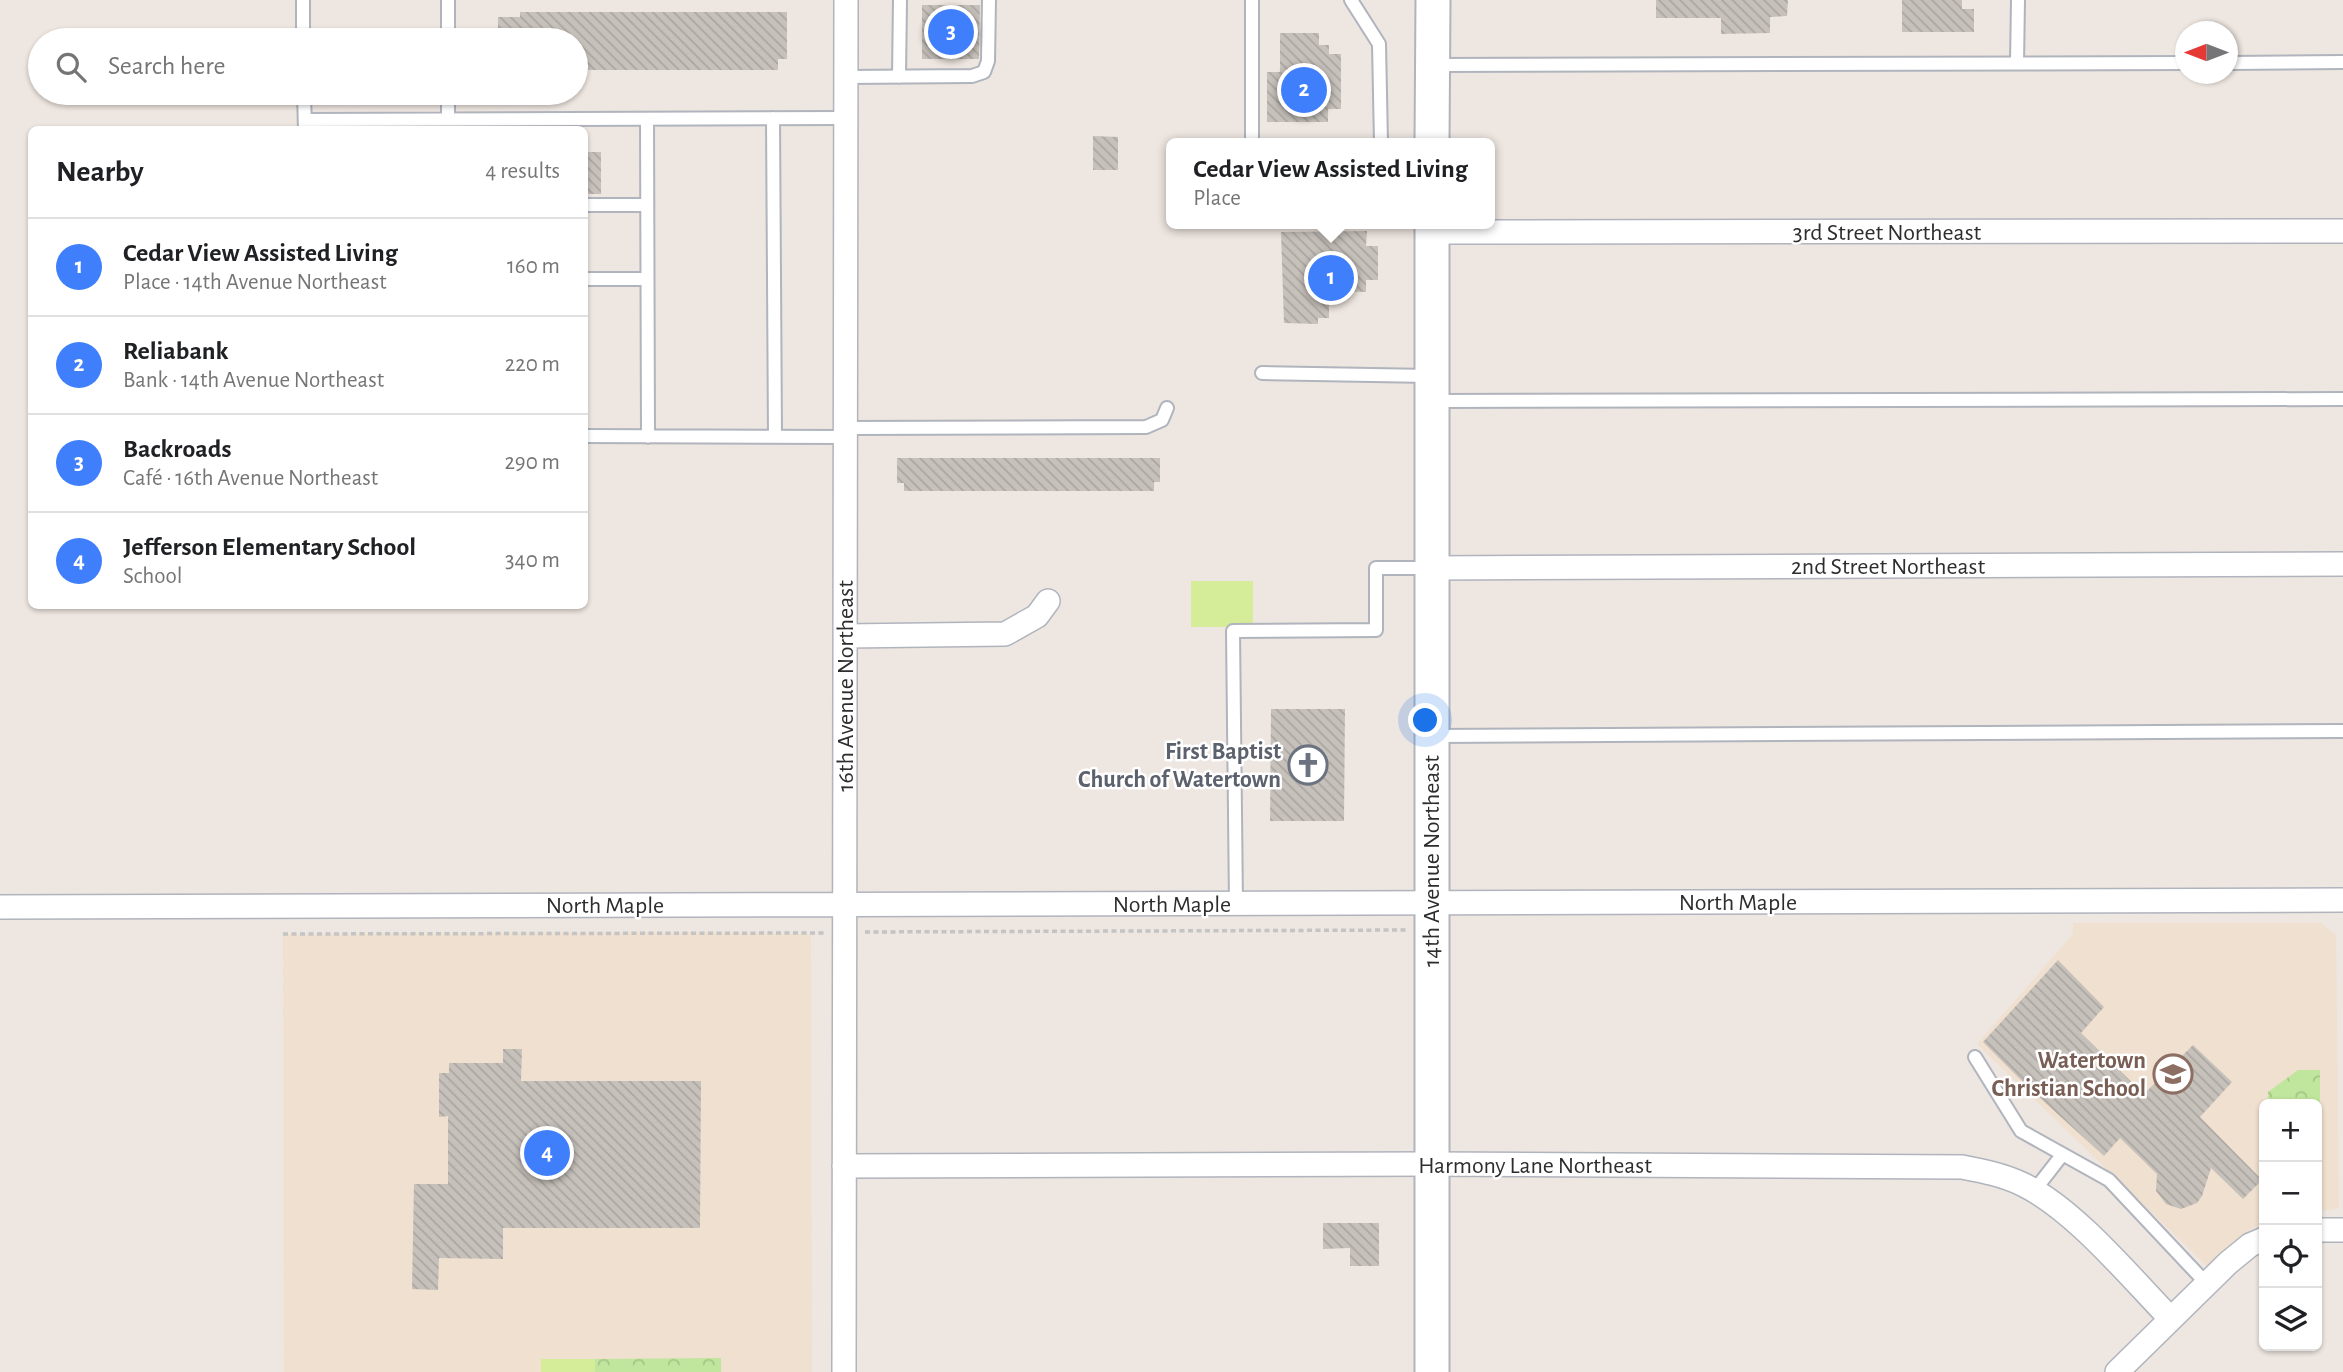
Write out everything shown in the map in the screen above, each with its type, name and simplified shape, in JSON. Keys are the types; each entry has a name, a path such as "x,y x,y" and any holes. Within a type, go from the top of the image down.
{"main road":[{"path":"1432,138 1433,0"},
{"name":"14th Avenue Northeast","path":"1432,229 1432,1372"}],"street":[{"name":"16th Avenue Northeast","path":"844,1372 844,1166 835,933 844,904 846,0"},
{"name":"3rd Street Northeast","path":"1495,228 2343,231"},
{"name":"2nd Street Northeast","path":"1433,568 2343,564"},
{"path":"846,636 1005,634 1037,616 1048,601"},
{"name":"North Maple","path":"0,906 2343,900"},
{"name":"Harmony Lane Northeast","path":"844,1166 1431,1164 1962,1167 1995,1174 2034,1191 2072,1219 2171,1319"},
{"path":"2322,1230 2343,1230"},
{"path":"2118,1372 2206,1283 2250,1245 2259,1241"}],"lane":[{"path":"303,0 303,28"},
{"path":"448,0 448,28"},
{"path":"899,77 900,0"},
{"path":"846,78 972,76 984,72 988,61 989,0"},
{"path":"1252,0 1252,138"},
{"path":"1352,0 1379,44 1381,138"},
{"path":"2017,63 2018,0"},
{"path":"2238,63 2343,62"},
{"path":"1433,65 2175,63"},
{"path":"304,105 305,125 448,119 846,118"},
{"path":"448,105 448,119"},
{"path":"773,118 775,437"},
{"path":"647,119 648,437"},
{"path":"588,205 647,205"},
{"path":"588,279 647,279"},
{"path":"1262,373 1432,388 2343,399"},
{"path":"588,436 775,437 1146,427 1162,420 1167,408"},
{"path":"1236,904 1233,631 1377,629 1376,568 1433,568"},
{"path":"1432,736 2343,731"},
{"path":"1975,1057 2021,1131 2109,1180 2206,1283"},
{"path":"2034,1191 2062,1155"}],"path":[{"path":"835,933 1406,930"},
{"path":"283,934 819,933"}],"shaded area":[{"name":"Watertown Christian School","path":"2073,923 2321,923 2336,935 2339,1208 2322,1211 2322,1099 2259,1099 2259,1226 2250,1229 2209,1268 1977,1044 2073,934"},
{"path":"283,934 811,934 812,1372 284,1372"}],"green space":[{"path":"1191,581 1253,581 1253,627 1191,627"},
{"path":"2298,1070 2320,1070 2320,1099 2268,1099 2268,1092"},
{"path":"721,1358 721,1372 595,1372 595,1359"},
{"path":"541,1359 595,1359 595,1372 541,1372"}],"building":[{"path":"1656,0 1788,0 1787,16 1770,17 1770,33 1721,34 1721,18 1656,18"},
{"path":"1902,0 1962,0 1962,9 1974,9 1974,32 1902,32"},
{"path":"922,5 980,5 979,59 922,59"},
{"path":"520,12 787,12 787,59 778,59 778,70 588,70 588,28 498,28 498,17 520,17"},
{"path":"1280,33 1319,33 1319,45 1329,45 1329,54 1341,54 1341,109 1328,109 1328,122 1267,122 1267,72 1280,72"},
{"path":"1093,136 1118,137 1118,170 1093,170"},
{"path":"588,152 601,152 601,194 588,194"},
{"path":"1367,231 1366,246 1378,246 1378,280 1366,280 1366,292 1329,291 1329,318 1318,318 1318,324 1284,323 1281,232"},
{"path":"897,458 1160,458 1160,482 1154,482 1154,491 904,491 904,483 897,483"},
{"name":"First Baptist Church of Watertown","path":"1271,709 1345,709 1344,821 1270,821"},
{"path":"2058,960 2104,1007 2081,1033 2144,1094 2193,1045 2232,1082 2200,1117 2259,1177 2259,1183 2243,1199 2211,1168 2197,1203 2181,1209 2166,1204 2156,1191 2157,1174 2120,1138 2104,1156 1983,1042"},
{"path":"503,1049 522,1049 521,1081 701,1081 700,1228 503,1228 503,1259 439,1258 438,1290 412,1289 414,1184 448,1184 448,1116 439,1117 439,1073 449,1073 449,1063 503,1063"},
{"path":"1323,1223 1379,1223 1379,1266 1350,1266 1350,1248 1323,1249"}],"place":[{"name":"Backroads","path":"951,32"},
{"name":"Reliabank","path":"1304,90"},
{"name":"Cedar View Assisted Living","path":"1331,278"},
{"name":"First Baptist Church of Watertown","path":"1308,765"},
{"name":"Watertown Christian School","path":"2173,1074"},
{"name":"Jefferson Elementary School","path":"547,1153"}]}
